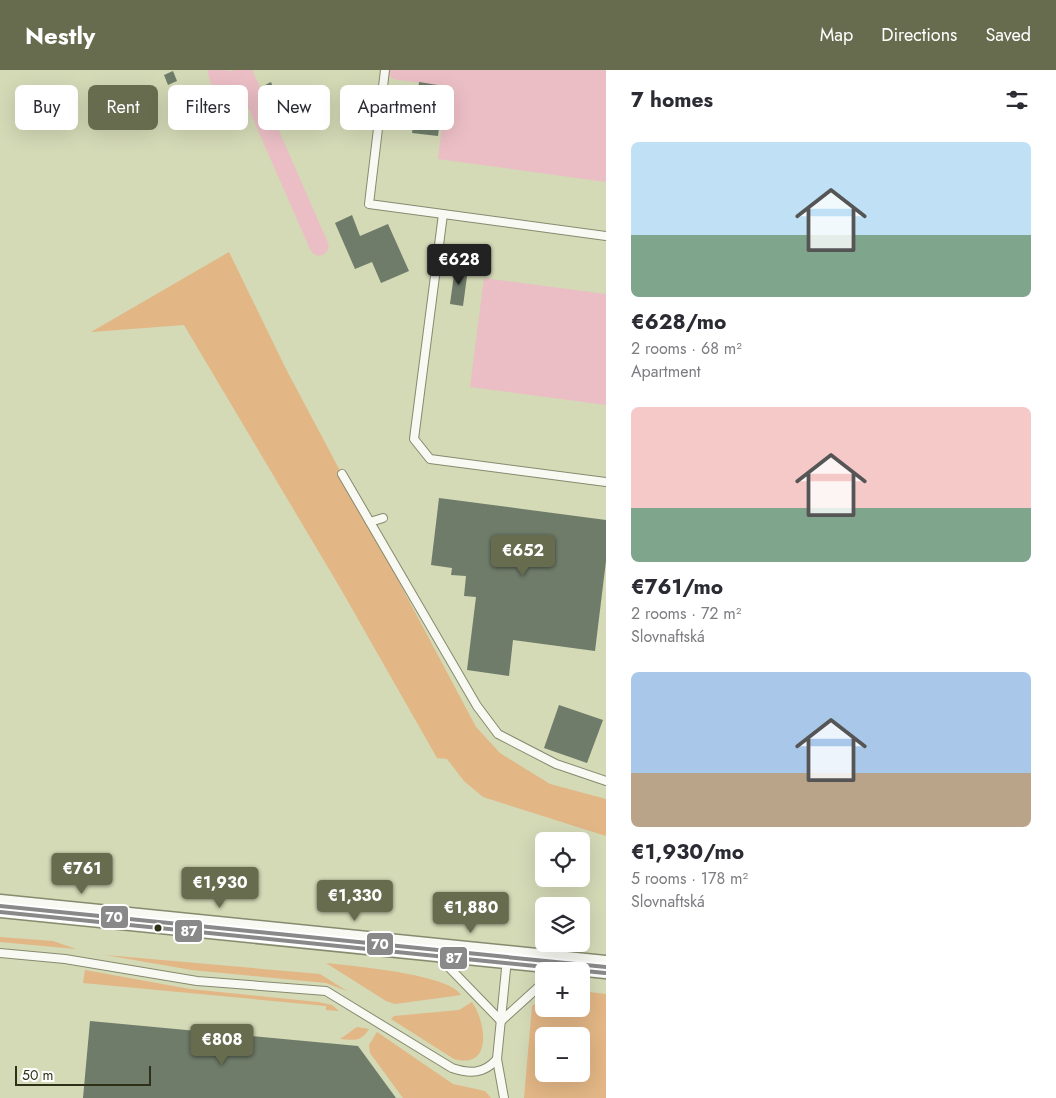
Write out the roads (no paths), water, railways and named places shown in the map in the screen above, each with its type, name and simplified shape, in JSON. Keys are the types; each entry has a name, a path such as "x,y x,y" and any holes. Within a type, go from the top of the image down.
{"main road":[{"path":"0,906 431,949 507,957 535,962"},
{"path":"590,967 606,967"}],"lane":[{"path":"385,70 369,204 606,236"},
{"path":"443,214 414,439 430,459 606,482"},
{"path":"342,474 477,706 498,734 556,764 606,781"},
{"path":"370,522 383,518"},
{"path":"431,949 501,1021"},
{"path":"0,953 65,959 197,981 326,992 452,1068 466,1073 479,1072 490,1067 496,1059"},
{"path":"504,1098 496,1059 507,957"},
{"path":"501,1021 535,990"}],"waterway":[{"path":"217,70 219,78 249,85"},
{"path":"242,70 319,246"},
{"path":"397,70 473,80"}]}
